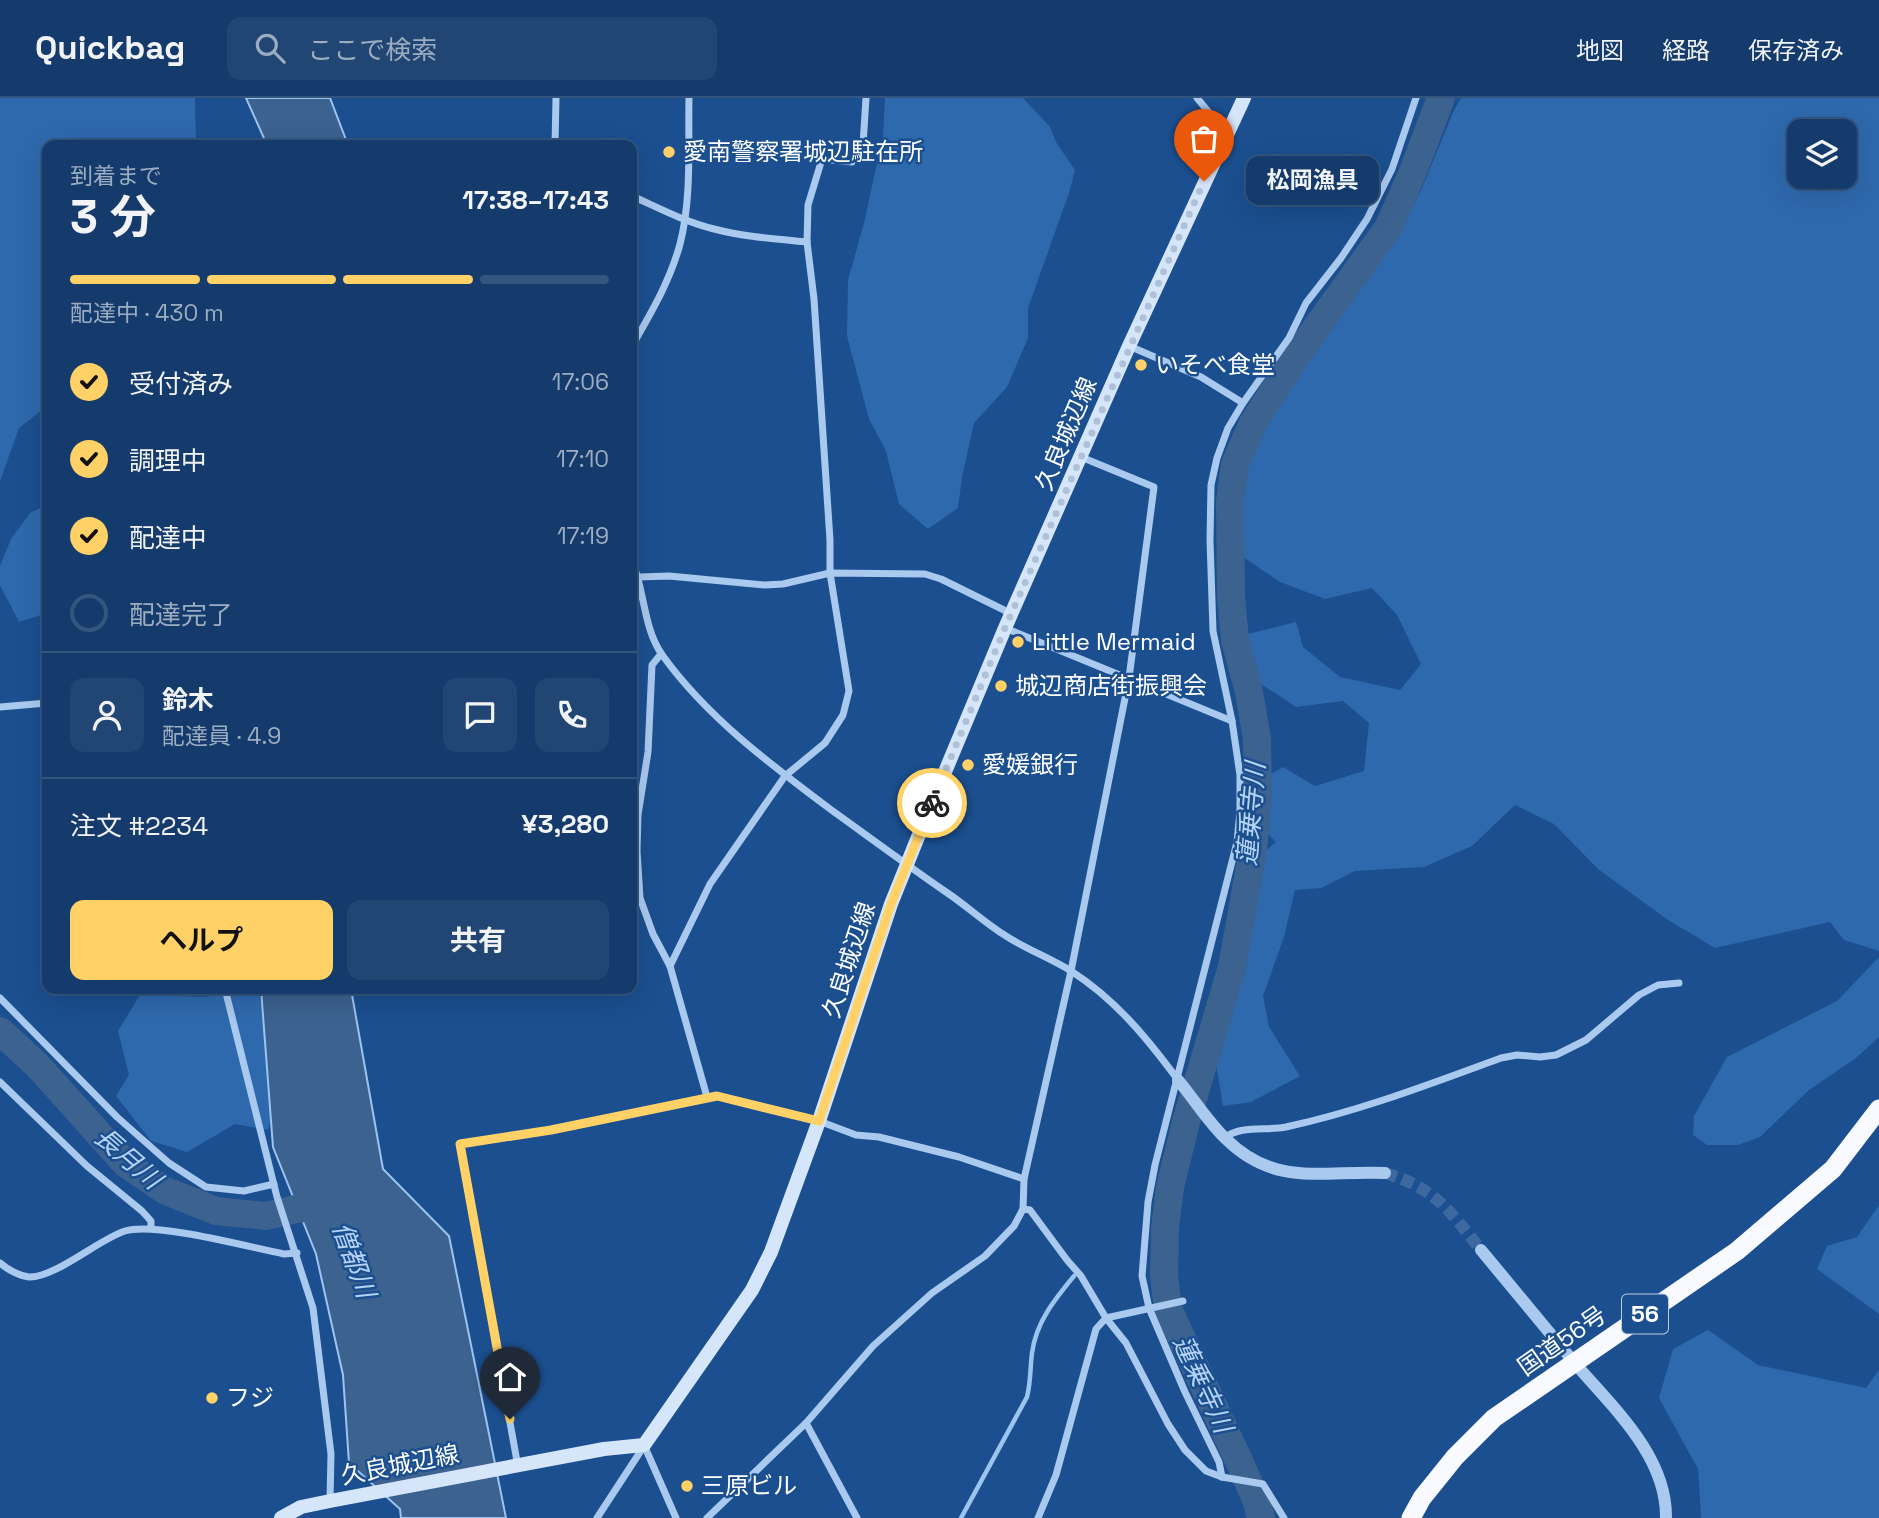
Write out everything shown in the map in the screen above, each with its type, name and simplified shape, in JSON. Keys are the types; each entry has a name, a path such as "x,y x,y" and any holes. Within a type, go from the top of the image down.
{"highway":[{"name":"国道56号","path":"1411,1518 1422,1498 1455,1457 1494,1418 1737,1251 1833,1169 1879,1109"}],"main road":[{"name":"久良城辺線","path":"281,1518 301,1507 604,1449 644,1445 752,1290 771,1252 819,1121 891,904 907,865 1005,628 1129,346 1244,98"}],"street":[{"path":"555,140 556,98"},
{"path":"637,337 663,290 681,242 688,166 689,98"},
{"path":"670,966 710,884 785,776 825,743 843,715 849,691 830,573 814,299 807,242 808,205 822,159 852,162 863,145 866,98"},
{"path":"1197,98 1226,133"},
{"path":"1222,1477 1219,1462 1149,1308 1142,1276 1148,1202 1155,1165 1237,842 1240,811 1240,775 1232,721 1213,631 1211,485 1228,428 1289,338 1306,303 1367,219 1392,169 1416,98"},
{"path":"637,198 714,229 752,237 807,242"},
{"path":"1129,346 1201,377 1244,403"},
{"path":"707,1518 806,1423 873,1346 932,1293 985,1256 1014,1226 1023,1209 1024,1180 1071,971 1129,678 1154,486 1081,457"},
{"path":"637,572 650,627 661,654 709,709 785,776 907,865 1006,936 1071,971 1118,1007 1155,1048 1224,1138 1244,1156 1271,1170 1301,1174 1385,1173"},
{"path":"639,577 693,578 765,585 783,584 830,573 925,574 941,579 1012,614"},
{"path":"1005,628 1232,721"},
{"path":"661,654 652,665 648,752 638,815 637,863 640,898 645,916 670,966 707,1097"},
{"path":"0,707 42,703"},
{"path":"1224,1138 1234,1130 1274,1129 1385,1101 1501,1058 1517,1055 1556,1055 1586,1040 1639,995 1658,985 1679,983"},
{"path":"226,994 277,1197 313,1308 336,1500"},
{"path":"0,998 117,1117 169,1163 206,1187 244,1191 274,1184"},
{"path":"0,1082 87,1166 142,1211 151,1221 151,1228"},
{"path":"513,1467 460,1144 551,1130 717,1096 819,1121 856,1135 879,1137 958,1157 1024,1180"},
{"path":"1023,1209 1030,1210 1081,1276 1106,1318 1126,1343 1168,1424 1185,1450 1206,1471 1222,1477 1263,1484 1284,1518"},
{"path":"0,1263 7,1269 29,1277 52,1270 125,1231 151,1228 284,1254 297,1253"},
{"path":"1481,1250 1630,1426 1654,1466 1666,1501 1666,1518"},
{"path":"1038,1518 1056,1475 1096,1329 1106,1318 1183,1301"},
{"path":"806,1423 857,1518"},
{"path":"597,1518 644,1445"},
{"path":"644,1445 676,1518"}],"shaded area":[{"path":"0,98 195,98 196,140 42,140 42,410 19,428 0,481"},
{"path":"885,98 1023,98 1050,127 1056,142 1075,170 1028,308 1028,338 1007,387 974,423 958,508 928,529 899,504 886,451 869,419 847,336 848,280 883,136"},
{"path":"1461,98 1879,98 1879,951 1844,940 1830,922 1715,948 1668,920 1598,869 1554,824 1515,805 1472,846 1424,867 1355,871 1321,888 1295,890 1284,937 1263,996 1269,1027 1300,1076 1251,1102 1223,1106 1214,1052 1223,995 1256,859 1276,842 1263,829 1264,778 1283,767 1315,786 1364,771 1369,723 1343,701 1296,707 1252,678 1244,635 1296,622 1303,647 1340,677 1400,690 1421,664 1397,615 1372,588 1325,599 1280,582 1240,555 1243,459 1279,390 1316,331 1398,234 1422,188"},
{"path":"42,507 42,615 19,622 0,585 0,566 11,539 30,513"},
{"path":"1879,957 1879,1037 1856,1058 1809,1090 1760,1137 1738,1145 1707,1145 1693,1135 1694,1116 1727,1057 1837,1001"},
{"path":"211,994 259,994 274,1077 272,1112 268,1130 235,1124 187,1152 151,1141 116,1096 129,1075 118,1031 140,995 208,997"},
{"path":"1879,1205 1879,1314 1817,1269 1827,1246 1857,1237"},
{"path":"1708,1330 1758,1365 1866,1388 1879,1370 1879,1518 1701,1518 1698,1469 1659,1398 1673,1349"}],"water":[{"path":"246,98 330,98 346,140 265,140"},
{"name":"僧都川","path":"261,994 352,994 383,1169 449,1236 506,1518 401,1518 400,1509 349,1463 343,1375 316,1254 273,1147"}],"waterway":[{"name":"蓮乗寺川","path":"1261,1518 1240,1463 1168,1309 1164,1275 1165,1228 1170,1187 1186,1122 1232,967 1253,850 1258,796 1257,739 1249,692 1235,640 1231,596 1230,501 1235,464 1253,423 1299,352 1388,228 1441,98"},
{"name":"長月川","path":"0,1031 37,1065 126,1164 166,1191 216,1211 266,1216 296,1209 334,1205"},
{"path":"961,1518 1027,1397 1034,1342 1042,1321 1074,1276"}],"tunnel":[{"path":"1385,1173 1429,1194 1450,1212 1481,1250"}],"way so far":[{"path":"932,803 1005,628 1204,181"}],"place":[{"name":"愛南警察署城辺駐在所","path":"669,152"},
{"name":"松岡漁具","path":"1204,181"},
{"name":"いそべ食堂","path":"1141,365"},
{"name":"Little Mermaid","path":"1018,642"},
{"name":"城辺商店街振興会","path":"1001,686"},
{"name":"愛媛銀行","path":"968,765"},
{"name":"フジ","path":"212,1398"},
{"name":"三原ビル","path":"687,1486"}],"route":[{"path":"510,1419 460,1144 551,1130 717,1096 819,1121 891,904 932,803"}]}
